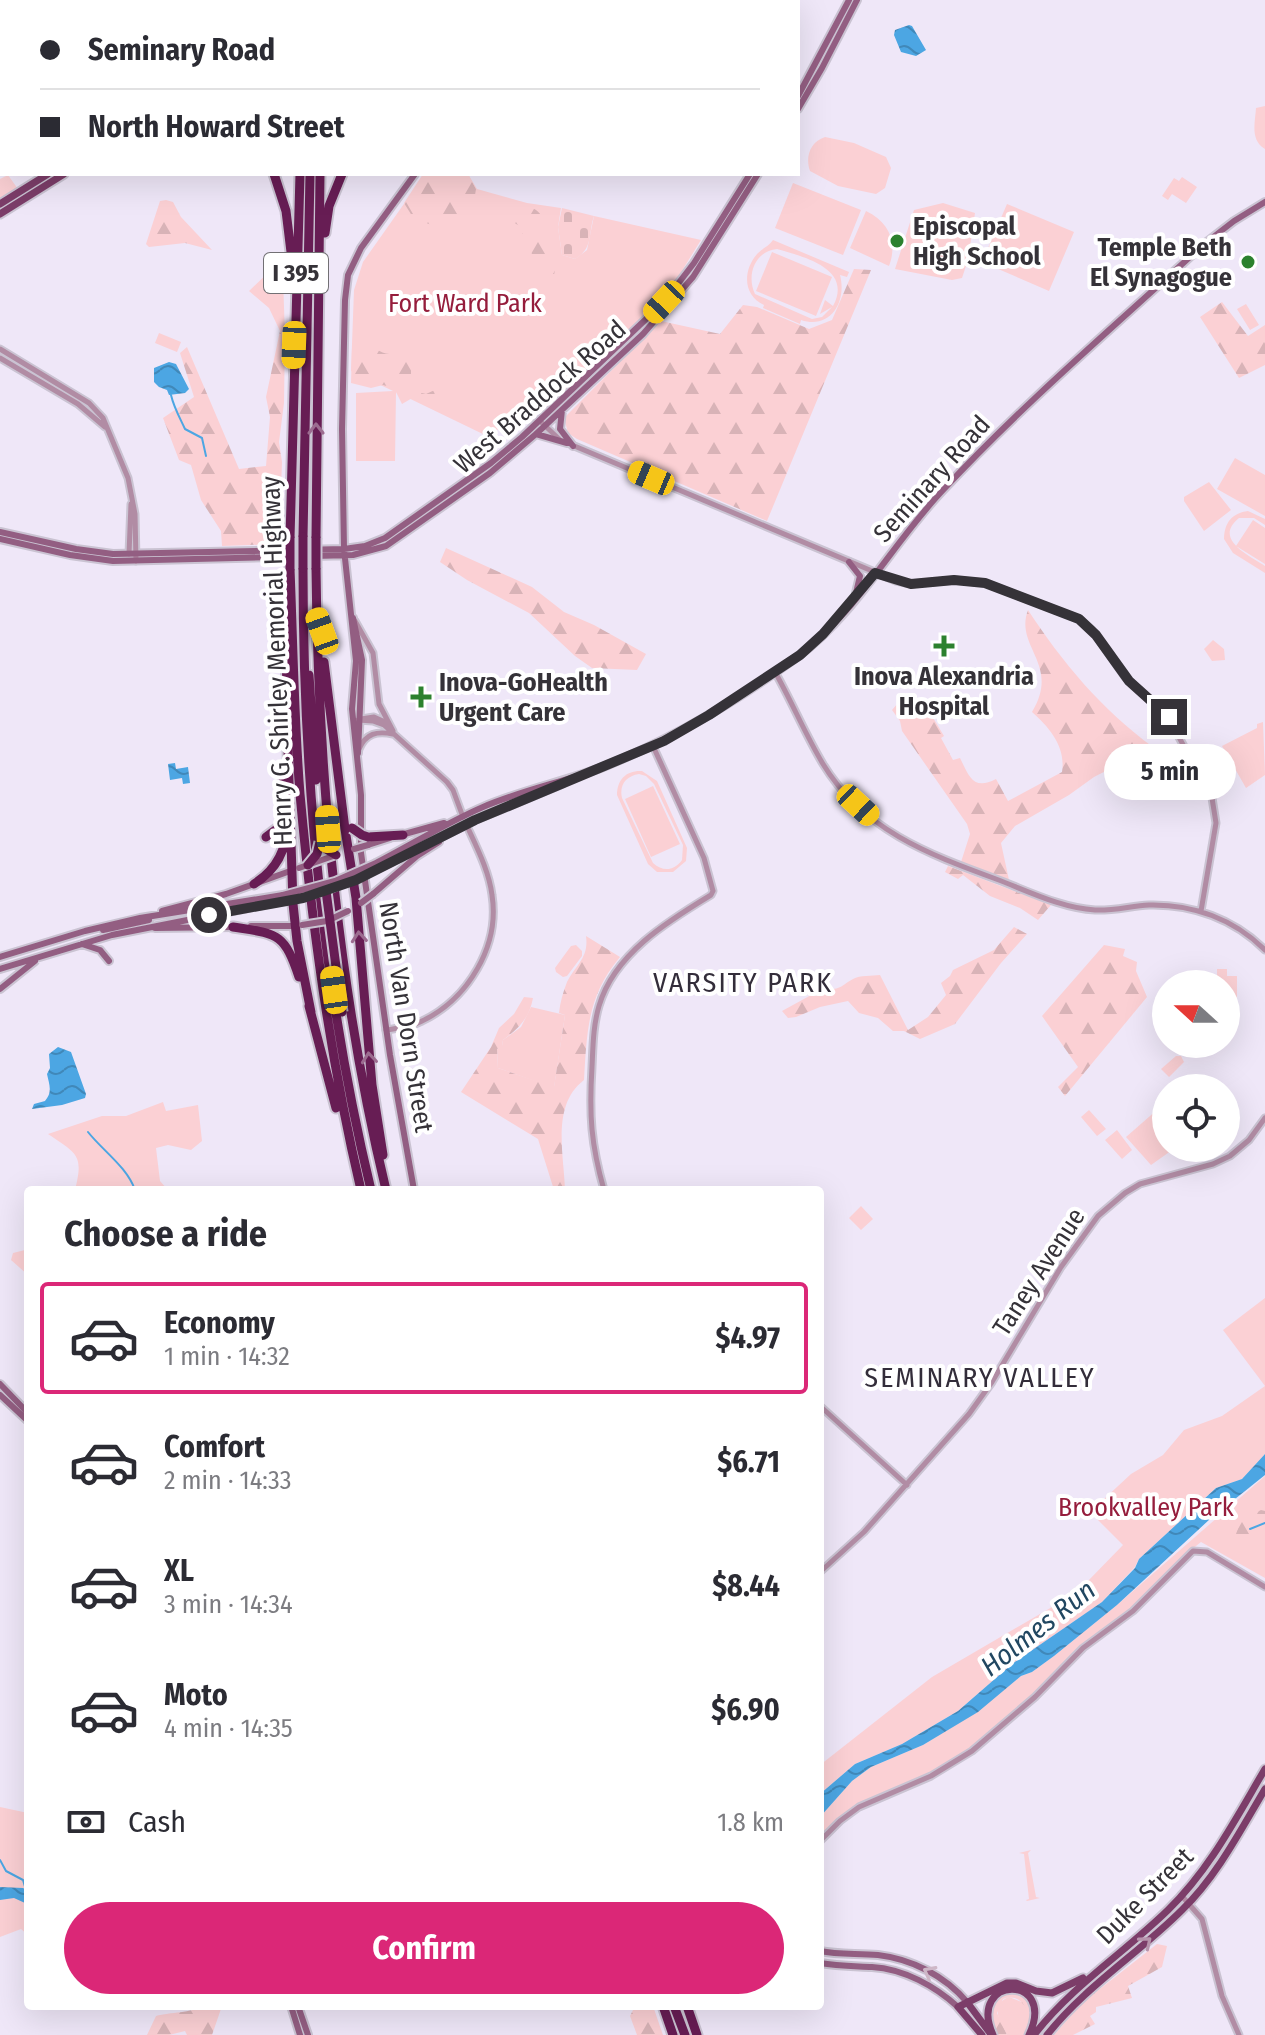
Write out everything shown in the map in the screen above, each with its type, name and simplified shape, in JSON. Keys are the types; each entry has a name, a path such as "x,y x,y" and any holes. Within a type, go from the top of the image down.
{"highway":[{"path":"275,176 286,211 292,253 293,373"},
{"name":"Henry G. Shirley Memorial Highway","path":"300,176 291,495 285,512 299,778 312,916 342,1109 358,1186"},
{"path":"310,176 303,537 306,730 317,867 343,1054 372,1186"},
{"name":"Henry G. Shirley Memorial Highway","path":"320,176 316,568 324,782 340,944 363,1090 386,1186"},
{"path":"317,329 326,221 341,176"},
{"path":"254,884 271,872 283,851 287,831 288,569"},
{"path":"300,868 317,854 320,842 303,592"},
{"path":"317,616 322,631 338,776 351,850 372,1085 386,1186"},
{"path":"266,837 282,825 283,781 288,765"},
{"path":"288,765 300,868 299,925 311,1012"},
{"path":"338,776 352,828 368,841 403,835"},
{"path":"320,842 336,855"},
{"path":"325,888 372,1186"},
{"path":"233,927 273,935 286,945 311,1012 358,1186"},
{"path":"664,2010 673,2035"},
{"path":"676,2010 685,2035"},
{"path":"688,2010 697,2035"}],"main road":[{"path":"800,92 849,0"},
{"path":"800,106 857,0"},
{"path":"0,204 45,176"},
{"path":"0,214 61,176"},
{"name":"North Van Dorn Street","path":"413,1186 386,1030 361,853 356,720 359,659 344,552 343,374 346,284 353,263 414,176"},
{"name":"West Braddock Road","path":"0,539 77,556 344,552 358,555 378,549 490,473 536,434 542,423 664,302 694,263 749,176"},
{"name":"West Braddock Road","path":"344,552 385,538 562,410 643,334 679,295 757,176"},
{"name":"Seminary Road","path":"0,969 139,928 325,888 546,788 653,746 695,723 817,640 941,491 1012,421 1203,245 1265,202"},
{"path":"562,410 559,426 570,444"},
{"path":"536,434 570,444"},
{"name":"West Braddock Road","path":"0,532 76,549 132,557"},
{"path":"346,575 358,555"},
{"path":"848,606 860,581 859,573 849,562"},
{"name":"Seminary Road","path":"376,866 491,804 546,788"},
{"path":"403,835 463,817"},
{"path":"139,928 299,925 327,921 373,894 417,856 469,824"},
{"path":"140,918 254,884 351,850 368,841"},
{"name":"Seminary Road","path":"0,955 140,918 283,898"},
{"path":"103,930 215,907"},
{"path":"82,944 100,950 109,961"},
{"path":"0,989 41,957"},
{"path":"0,1384 24,1409"},
{"path":"0,1395 24,1417"},
{"name":"Duke Street","path":"1032,2035 1061,2003 1181,1895 1215,1853 1265,1769"},
{"name":"Duke Street","path":"1047,2035 1079,1998 1189,1903 1221,1862 1265,1789"},
{"path":"824,1951 887,1957 916,1965 939,1977 967,2002 992,2035"},
{"path":"824,1963 872,1967 906,1975 935,1989 958,2007 980,2035"},
{"path":"958,2007 1011,1983 1040,1992 1057,1992 1099,1969"},
{"path":"992,2035 989,2006 998,1993 1010,1988 1024,1992 1033,2000 1036,2019 1032,2035"},
{"path":"292,2010 300,2035"},
{"path":"299,2010 308,2035"}],"street":[{"path":"0,349 89,403 103,418 128,478 132,503 132,557"},
{"path":"0,358 78,404 106,428"},
{"path":"542,423 570,444 875,573 911,584 954,580 985,583 1079,619 1092,630 1129,681 1168,717 1212,798 1216,823 1201,911"},
{"path":"351,614 370,646 378,698 396,735"},
{"path":"359,659 374,660"},
{"path":"774,672 830,774 877,822 906,843 1071,906 1100,910 1150,905 1201,911 1237,927 1265,950"},
{"path":"356,720 374,717 389,725"},
{"path":"356,720 378,722 396,735 447,782 463,817"},
{"path":"358,753 370,734 396,735"},
{"path":"603,1186 591,1139 590,1117 595,1020 600,1001 615,973 641,943 713,891 704,858 653,746"},
{"path":"386,1030 411,1025 433,1015 464,988 485,954 493,922 492,894 469,824"},
{"name":"Taney Avenue","path":"824,1568 864,1532 983,1395 1061,1267 1098,1216 1140,1184 1223,1160 1245,1144 1265,1118"},
{"path":"824,1410 907,1485"},
{"path":"824,1837 859,1807 921,1781 966,1755 1035,1697 1083,1648 1133,1611 1196,1550 1207,1552 1265,1587"},
{"path":"1181,1895 1202,1919 1222,1996 1239,2035"}],"green space":[{"path":"1265,106 1265,149 1257,141 1254,125 1256,108"},
{"path":"825,137 854,143 886,157 891,168 885,188 876,194 838,186 810,171 810,151 816,142"},
{"path":"9,176 18,189 0,200 0,179"},
{"path":"422,176 469,176 476,189 474,201 449,224 435,226 414,219 404,203"},
{"name":"Fort Ward Park","path":"424,176 469,176 477,189 527,203 561,208 558,227 562,255 575,259 587,250 594,216 701,240 675,282 639,321 539,414 534,412 520,416 487,436 396,392 395,461 356,461 356,393 393,391 351,371 354,290 363,262"},
{"path":"1182,177 1197,187 1186,203 1172,194 1168,200 1162,196 1174,178 1179,181"},
{"path":"793,183 861,210 843,255 775,228"},
{"path":"160,201 173,202 181,217 212,250 185,243 149,247 146,244"},
{"path":"512,201 536,210 546,223 554,250 554,275 542,275 529,248 520,243 524,229 507,218 502,208"},
{"path":"943,203 975,213 962,278 952,280 895,269 914,210"},
{"path":"1007,204 1074,232 1049,291 982,262"},
{"path":"562,208 594,216 588,245 575,259 562,255 558,227"},
{"path":"866,211 881,221 890,234 892,257 889,266 850,248"},
{"path":"773,240 849,272 847,277 840,275 839,303 828,317 812,322 801,320 800,324 763,308 764,305 752,295 747,281 750,266 758,253","holes":["777,249 823,267 837,283 833,306 825,300 820,314 832,307 822,317 812,319 755,294 752,287 754,265 763,254"]},
{"path":"772,252 832,277 816,316 756,291"},
{"path":"274,267 283,278 285,336 284,403 279,442 282,462 279,544 222,546 221,531 201,500 191,465 179,460 163,418 194,397 180,353 187,347 239,469 266,466 270,417 266,397 280,331 269,308 249,291"},
{"path":"854,269 871,270 767,521 568,433 564,418 661,321 720,334 743,305 757,307 809,329 832,320"},
{"path":"1222,302 1248,336 1265,325 1265,365 1239,378 1200,317"},
{"path":"1246,304 1259,325 1250,330 1237,309"},
{"path":"159,333 181,342 177,352 155,343"},
{"path":"364,340 384,353 409,354 413,391 426,394 437,389 432,399 414,397 402,404 394,388 383,385 371,388 351,383 352,348"},
{"path":"1235,458 1265,475 1265,516 1217,489"},
{"path":"1209,482 1231,510 1204,531 1184,497"},
{"path":"1248,511 1265,519 1265,525 1254,518 1239,518 1232,526 1231,540 1242,552 1265,566 1265,573 1233,553 1224,539 1230,520"},
{"path":"1253,520 1265,528 1265,564 1236,546"},
{"path":"446,548 532,587 564,612 646,654 637,670 592,668 529,613 440,562"},
{"path":"1028,610 1084,684 1134,733 1153,747 1094,777 1015,826 1001,843 1009,880 961,862 970,834 967,824 902,731 900,721 892,710 898,703 926,706 944,736 941,738 953,760 960,758 969,776 977,782 996,779 1008,801 1062,772 1059,746 1032,712 1042,681 1027,635 1025,623"},
{"path":"1213,640 1224,649 1225,660 1212,661 1204,649"},
{"path":"1263,722 1265,775 1246,788 1222,746"},
{"path":"637,771 657,781 687,848 686,861 673,872 657,872 648,864 617,795 621,780","holes":["639,774 654,784 683,845 682,860 672,868 664,869 653,863 622,798 627,779"]},
{"path":"653,786 680,844 651,857 625,799"},
{"path":"948,866 1051,905 1038,920 1020,908 990,896 963,875 958,879 945,872"},
{"path":"1014,927 1027,934 955,1024 920,1039 904,1031 893,1031 878,1018 859,1013 848,1001 820,1007 796,1017 788,1018 782,1011 813,994 822,994 824,989 838,988 859,977 880,975 908,1030 928,1017 946,995 941,983 953,970 994,950"},
{"path":"586,936 620,957 595,1000 588,1030 584,1080 574,1090 563,1116 565,1186 553,1186 538,1139 461,1092 491,1047 499,1028 514,1014 524,997 533,998 529,1012 503,1040 502,1047 497,1049 498,1068 554,1087 565,1015 559,1013 561,1001 567,982 584,955"},
{"path":"576,945 582,956 563,977 555,968 571,946"},
{"path":"1104,945 1125,949 1123,956 1137,962 1136,971 1147,997 1065,1096 1058,1087 1078,1067 1042,1016"},
{"path":"531,1007 565,1015 554,1088 498,1068 497,1049 502,1046 503,1040 521,1027"},
{"path":"1174,1058 1182,1058 1184,1062 1172,1074 1166,1074 1161,1069"},
{"path":"163,1102 166,1111 198,1105 202,1141 191,1150 168,1145 156,1148 160,1181 164,1186 76,1186 79,1169 76,1156 48,1134 102,1116 126,1116"},
{"path":"1089,1110 1106,1129 1097,1136 1081,1117"},
{"path":"1152,1114 1152,1162 1155,1162 1151,1165 1126,1137"},
{"path":"1117,1130 1132,1150 1122,1159 1105,1140"},
{"path":"861,1206 873,1219 861,1230 849,1218"},
{"path":"24,1250 24,1271 11,1260 13,1253"},
{"path":"1265,1298 1265,1386 1223,1330"},
{"name":"Brookvalley Park","path":"1265,1386 1265,1454 1242,1479 1216,1488 1139,1559 1102,1602 1012,1664 958,1711 902,1744 855,1764 824,1791 824,1762 932,1677 1052,1607 1087,1582 1123,1545 1090,1512 1131,1474 1163,1455 1184,1430 1222,1416"},
{"path":"1265,1476 1265,1578 1201,1542 1132,1608 1073,1652 1034,1694 971,1747 927,1776 847,1812 824,1832 824,1812 852,1781 871,1767 923,1745 978,1711 1117,1605"},
{"path":"1265,1511 1265,1537 1236,1534 1241,1520"},
{"path":"0,1807 24,1812 24,1932 21,1929 0,1937"},
{"path":"1031,1850 1028,1853 1036,1897 1040,1898 1027,1901 1024,1854 1019,1853"},
{"path":"1157,1944 1167,1946 1162,1967 1128,1986 1132,1998 1096,2007 1096,2012 1090,2016 1095,2024 1073,2035 1054,2035 1082,2003"},
{"path":"1004,1992 1018,1992 1029,2001 1032,2015 1018,1999 1003,1999 997,2013 1007,2035 998,2035 991,2021 991,2006"},
{"path":"1009,1997 1029,2007 1032,2015 1026,2035 1007,2035 1002,2025 998,2014 999,2004"},
{"path":"193,2010 221,2010 212,2035 187,2035 185,2031 147,2035 156,2016"},
{"path":"633,2010 654,2010 663,2035 637,2035 630,2016"}],"water":[{"path":"909,25 926,50 916,56 901,52 894,35 895,30"},
{"path":"169,362 176,364 189,389 185,393 169,395 167,390 154,382 154,368"},
{"path":"175,763 176,769 188,767 190,783 183,784 182,778 170,780 168,764"},
{"path":"58,1047 71,1052 85,1098 32,1109 34,1104 45,1101 49,1094 49,1054"},
{"path":"1265,1454 1265,1475 1210,1519 1117,1605 978,1712 923,1745 871,1767 852,1781 824,1812 824,1791 855,1764 902,1744 958,1711 1012,1664 1102,1602 1135,1568 1139,1559 1216,1488 1242,1479"},
{"path":"0,1887 24,1889 24,1903 14,1898 0,1900"}],"waterway":[{"path":"171,395 185,429 202,438 206,456"},
{"path":"88,1132 121,1167 133,1186"},
{"path":"1250,1529 1265,1523"},
{"path":"0,1860 6,1871 24,1883"}],"place":[{"name":"Episcopal High School","path":"897,241"},
{"name":"Temple Beth El Synagogue","path":"1248,262"},
{"name":"Inova Alexandria Hospital","path":"944,646"},
{"name":"Inova-GoHealth Urgent Care","path":"421,697"}],"district":[{"name":"VARSITY PARK","path":"743,982"},
{"name":"SEMINARY VALLEY","path":"980,1377"}],"route":[{"path":"209,915 303,898 356,880 475,820 664,741 800,655 823,634 875,573 900,583 930,584 954,580 985,583 1079,619 1092,630 1129,681 1169,717"}],"water label":[{"name":"Holmes Run","path":"1038,1628"}]}
